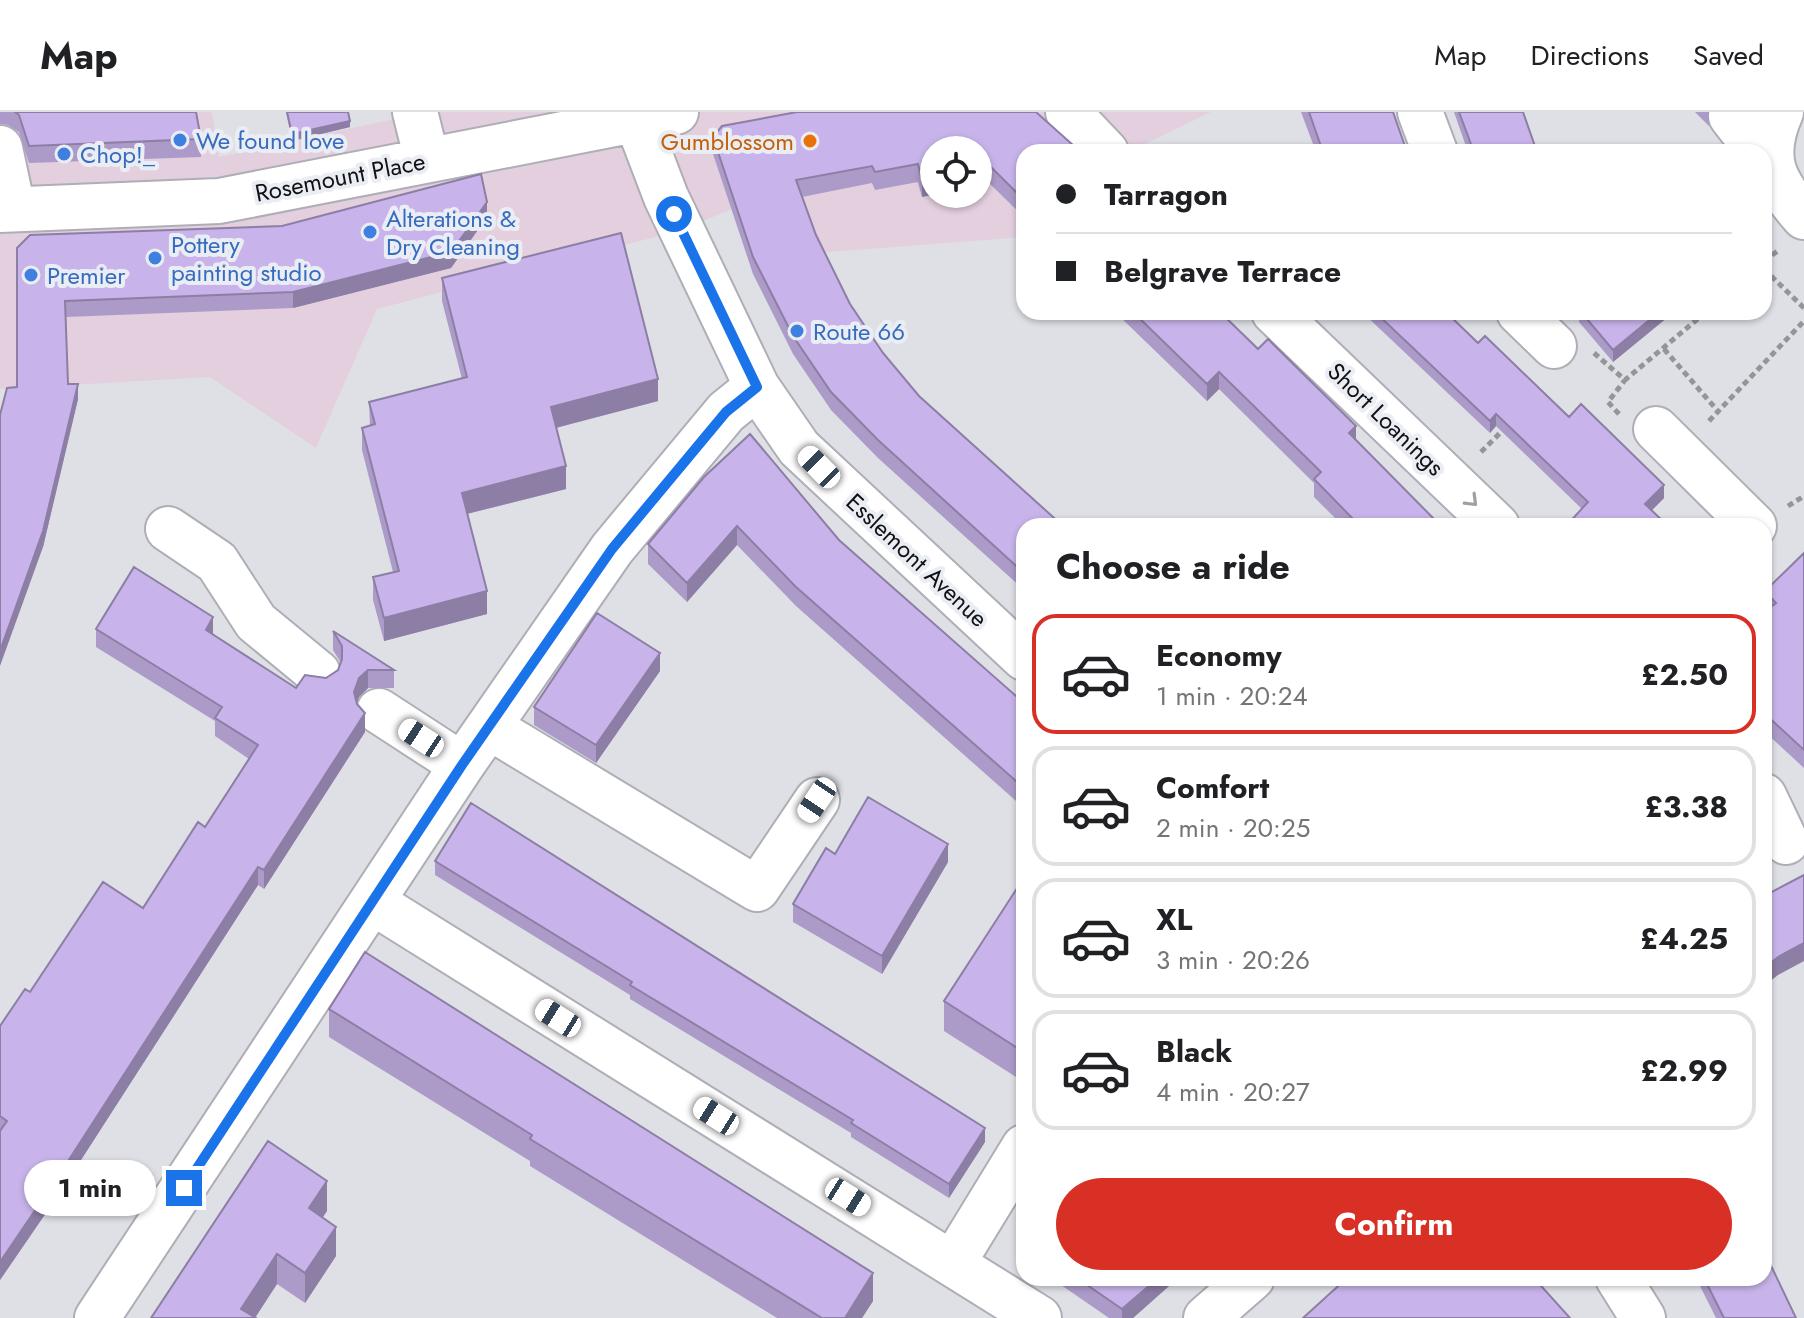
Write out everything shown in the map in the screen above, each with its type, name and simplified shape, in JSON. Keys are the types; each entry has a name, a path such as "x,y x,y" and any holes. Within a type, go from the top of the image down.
{"street":[{"path":"415,112 427,160"},
{"path":"1068,112 1098,144"},
{"path":"1420,112 1432,144"},
{"name":"Rosemount Place","path":"6,209 219,201 657,116"},
{"name":"Esslemont Avenue","path":"657,116 666,197 757,387 799,448 1016,651"},
{"path":"1731,116 1741,129 1775,127 1772,169 1786,196 1804,217"},
{"path":"0,148 6,209"},
{"name":"Short Loanings","path":"1282,320 1489,518"},
{"path":"1527,320 1554,346"},
{"path":"97,1318 374,903 462,765 612,549 726,412 757,387"},
{"path":"1670,441 1746,518"},
{"path":"168,529 217,562 256,622 318,673"},
{"path":"379,711 462,765"},
{"path":"489,727 757,889 817,800"},
{"path":"1772,815 1785,846"},
{"path":"374,903 1039,1318"},
{"path":"953,1263 1016,1160"},
{"path":"1206,1318 1243,1286"},
{"path":"1623,1286 1643,1318"}],"path":[{"path":"1772,277 1804,308"},
{"path":"1608,402 1625,380 1697,320"},
{"path":"1670,441 1717,410 1804,321"},
{"path":"1554,346 1575,338 1625,380"},
{"path":"1664,349 1717,410"},
{"path":"1453,482 1513,418"}],"shaded area":[{"path":"0,112 212,112 219,157 426,112 1211,112 1145,144 1016,144 1016,238 816,253 732,209 682,230 377,309 316,448 210,377 0,389"}],"building":[{"path":"15,112 196,112 201,139 29,146 19,115"},
{"path":"287,112 348,112 350,121 292,134"},
{"path":"797,112 1036,112 1072,144 1016,144 1016,192 992,168 992,136 920,136 920,172 918,164 875,172 872,166 796,180 816,235 850,304 883,353 919,396 1054,518 1016,518 1016,566 878,440 831,392 793,336 753,257 713,137 722,126"},
{"path":"1309,112 1393,112 1404,144 1320,144"},
{"path":"1459,112 1523,112 1534,144 1471,144"},
{"path":"481,174 487,202 451,252 293,292 65,301 68,384 78,384 43,531 0,651 0,415 7,388 17,387 17,248 30,235 282,226"},
{"path":"621,233 658,379 551,407 566,466 462,493 487,591 384,618 373,577 399,571 362,428 375,424 369,402 467,377 442,278"},
{"path":"1141,320 1228,320 1258,349 1268,339 1356,426 1349,433 1433,518 1352,518 1314,479 1321,472 1219,372 1207,384"},
{"path":"1383,320 1454,320 1478,343 1485,336 1569,417 1581,404 1664,485 1645,504 1660,518 1573,518 1588,502 1496,414 1490,421"},
{"path":"1588,320 1649,320 1613,350"},
{"path":"750,434 839,540 1016,696 1016,781 796,587 737,526 687,583 648,544 704,477"},
{"path":"1804,553 1804,750 1772,720 1772,606 1776,603 1772,599 1772,584"},
{"path":"134,567 213,617 206,630 296,688 305,675 326,678 338,670 342,646 333,631 394,670 368,670 359,678 354,692 357,704 365,713 264,870 258,867 0,1262 0,1131 7,1121 0,1116 0,1026 25,989 30,992 103,882 143,908 198,822 205,827 258,745 215,718 222,707 96,629"},
{"path":"597,613 660,653 596,745 534,707"},
{"path":"868,797 948,844 882,956 793,904 826,848 835,854"},
{"path":"471,803 985,1128 949,1184 851,1123 853,1120 630,985 632,982 435,861"},
{"path":"1804,875 1804,943 1772,962 1772,892"},
{"path":"1016,890 1016,1047 944,1001"},
{"path":"365,952 873,1273 845,1318 822,1318 530,1139 532,1135 329,1009"},
{"path":"268,1141 327,1181 309,1208 336,1227 305,1273 277,1254 241,1309 256,1318 151,1318"},
{"path":"1772,1268 1796,1318 1724,1318 1708,1286 1772,1286"},
{"path":"1089,1286 1149,1286 1122,1309"},
{"path":"1338,1286 1541,1286 1570,1318 1303,1318"}],"place":[{"name":"We found love","path":"180,140"},
{"name":"Gumblossom","path":"810,141"},
{"name":"Chop!_","path":"64,154"},
{"name":"Alterations & Dry Cleaning","path":"370,232"},
{"name":"Pottery painting studio","path":"155,258"},
{"name":"Premier","path":"31,275"},
{"name":"Route 66","path":"797,331"}],"route":[{"path":"184,1188 462,765 612,549 726,412 757,387 674,214"}]}
